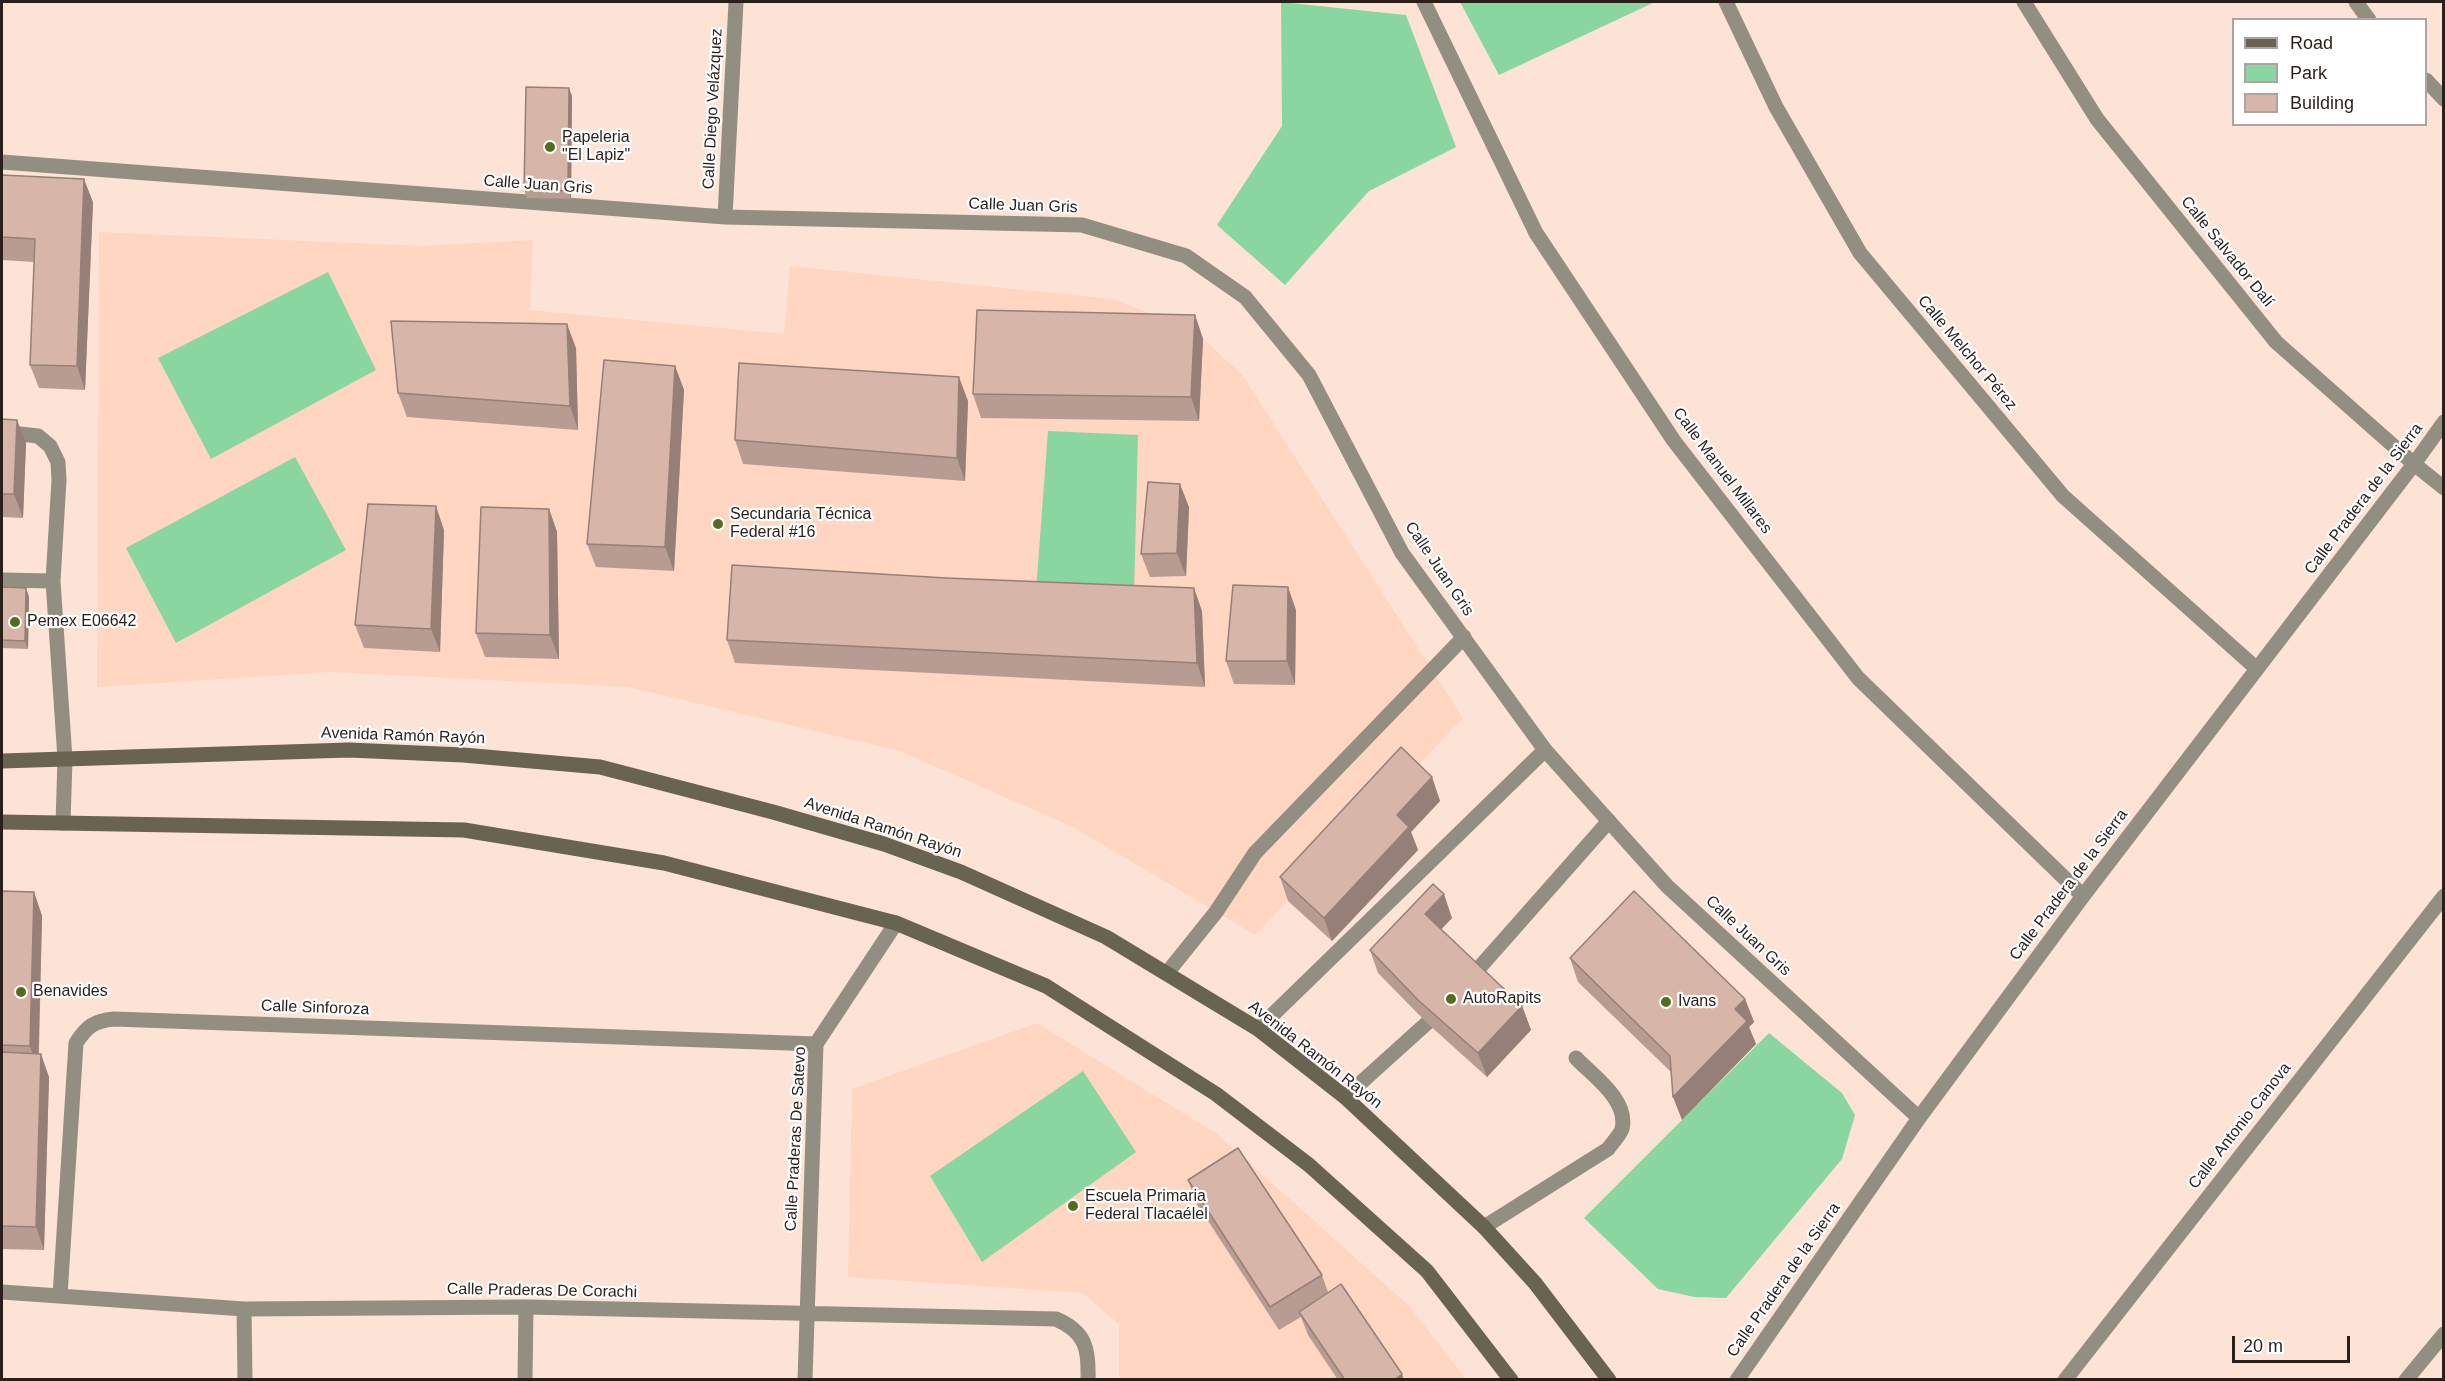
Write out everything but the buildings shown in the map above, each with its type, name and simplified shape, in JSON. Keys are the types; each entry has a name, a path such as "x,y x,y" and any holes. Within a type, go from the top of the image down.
{"main road":[{"name":"Avenida Ramón Rayón","path":"2,761 349,750 463,755 600,767 773,812 884,844 961,872 1106,937 1258,1029 1345,1097 1484,1227 1536,1283 1609,1380"},
{"path":"2,822 464,830 664,863 896,923 1046,986 1216,1094 1309,1165 1427,1271 1511,1380"}],"street":[{"name":"Calle Diego Velázquez","path":"725,217 736,2"},
{"name":"Calle Manuel Millares","path":"1424,2 1536,233 1674,441 1858,678 2083,896"},
{"name":"Calle Melchor Pérez","path":"1726,2 1776,107 1860,253 2064,496 2257,669"},
{"name":"Calle Salvador Dalí","path":"2024,2 2097,119 2276,342 2414,465 2444,488"},
{"path":"2356,2 2368,18"},
{"path":"2427,81 2444,99"},
{"name":"Calle Juan Gris","path":"2,162 725,217 1082,225 1186,256 1245,297 1309,375 1402,553 1545,750 1667,886 1919,1118"},
{"name":"Calle Pradera de la Sierra","path":"1737,1380 1919,1118 2083,896 2414,465 2444,422"},
{"path":"2,432 38,436 50,446 58,462 53,581 65,759 63,823"},
{"path":"2,580 53,581"},
{"path":"1167,973 1216,912 1255,854 1464,637"},
{"path":"1258,1029 1545,750"},
{"path":"1472,975 1609,821"},
{"name":"Calle Antonio Canova","path":"2065,1380 2444,896"},
{"name":"Calle Praderas De Satevo","path":"804,1380 816,1044 896,923"},
{"name":"Calle Sinforoza","path":"60,1296 76,1043 85,1028 96,1021 114,1019 816,1044"},
{"path":"1345,1097 1427,1023"},
{"path":"1484,1227 1608,1149 1622,1129 1622,1112 1615,1098 1576,1058"},
{"name":"Calle Praderas De Corachi","path":"2,1292 244,1309 526,1307 1056,1319 1070,1325 1079,1333 1086,1347 1088,1380"},
{"path":"525,1380 526,1307"},
{"path":"244,1309 245,1380"},
{"path":"2406,1380 2444,1334"}],"shaded area":[{"name":"Secundaria Técnica Federal #16","path":"99,232 422,246 533,240 530,310 784,334 790,266 1112,299 1194,330 1243,376 1463,718 1255,935 1075,828 900,751 628,687 330,672 97,687"},
{"name":"Escuela Primaria Federal Tlacaélel","path":"1037,1023 1217,1134 1409,1306 1466,1379 1119,1379 1119,1324 1083,1293 848,1277 852,1089"}],"green space":[{"path":"1281,2 1406,15 1456,147 1369,191 1285,285 1217,225 1282,126"},
{"path":"1460,2 1655,2 1499,75"},
{"path":"328,272 376,370 211,459 158,358"},
{"path":"1048,431 1138,435 1134,596 1036,591"},
{"path":"295,457 346,550 176,643 126,548"},
{"path":"1769,1033 1842,1093 1855,1115 1842,1159 1726,1298 1694,1297 1658,1289 1584,1218"},
{"path":"1083,1071 1136,1152 982,1262 930,1176"}],"place":[{"name":"Papeleria \"El Lapiz\"","path":"550,147"},
{"name":"Secundaria Técnica Federal #16","path":"718,524"},
{"name":"Pemex E06642","path":"15,622"},
{"name":"Benavides","path":"21,992"},
{"name":"AutoRapits","path":"1451,999"},
{"name":"Ivans","path":"1666,1002"},
{"name":"Escuela Primaria Federal Tlacaélel","path":"1073,1206"}]}
